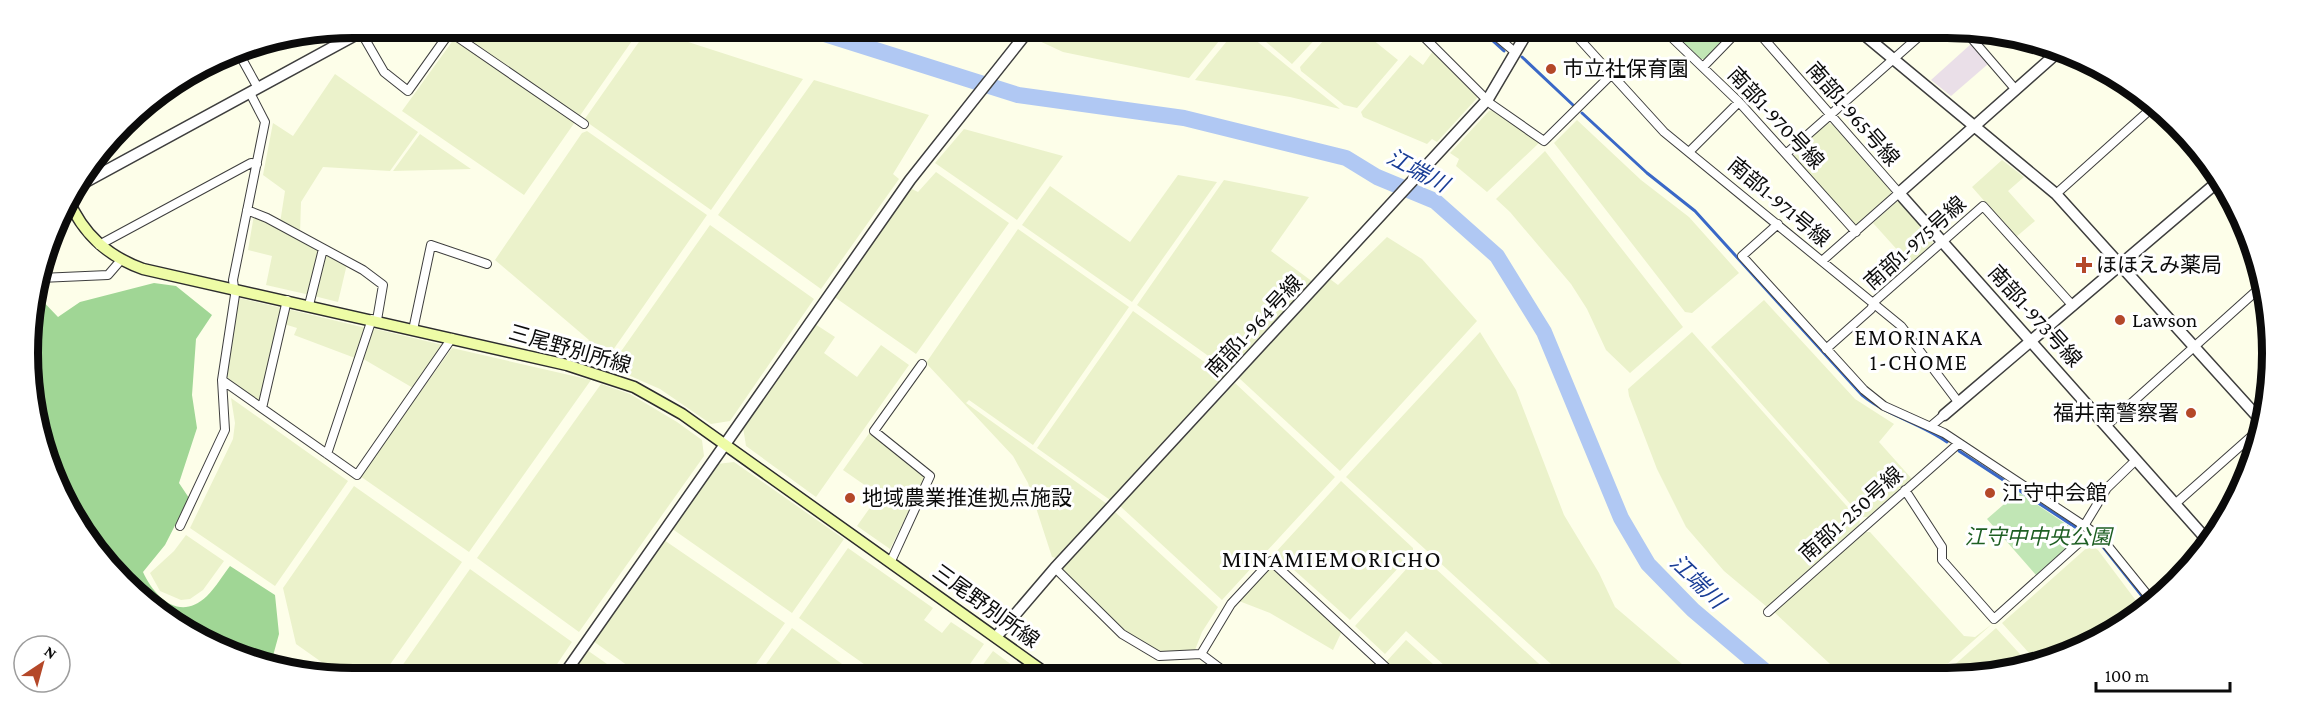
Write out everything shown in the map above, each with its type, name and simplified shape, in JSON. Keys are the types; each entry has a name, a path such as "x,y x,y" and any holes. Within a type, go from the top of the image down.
{"main road":[{"name":"三尾野別所線","path":"72,209 76,218 99,245 121,260 156,272 234,287 587,370 615,379 656,397 891,561 1039,668"}],"street":[{"path":"90,180 347,38"},
{"path":"367,38 384,72 408,91 446,38"},
{"path":"459,38 584,124"},
{"path":"568,668 910,180 1023,38"},
{"path":"1428,38 1488,99 1544,141 1611,75"},
{"path":"1498,38 1515,52"},
{"name":"南部1-964号線","path":"996,637 1055,568 1488,99 1524,38"},
{"name":"南部1-971号線","path":"1578,38 1664,132 1901,326 1959,403"},
{"name":"南部1-970号線","path":"1672,38 1739,102 1856,232"},
{"path":"1703,67 1731,38"},
{"name":"南部1-965号線","path":"1763,38 1899,193"},
{"path":"1868,38 2056,194 2122,264 2256,416"},
{"path":"1787,153 1917,38"},
{"path":"1972,38 2016,90"},
{"path":"1822,261 2054,56"},
{"path":"180,526 225,430 222,380 235,295 233,280 265,122 241,59"},
{"path":"1689,152 1739,102"},
{"path":"2056,194 2149,111"},
{"path":"99,245 251,163 257,164"},
{"path":"1931,426 2214,185"},
{"name":"南部1-973号線","path":"1899,193 2203,536"},
{"name":"南部1-975号線","path":"1826,349 1983,206 2073,306"},
{"path":"247,210 267,218 363,270 383,285 375,320 327,454"},
{"path":"1778,224 1742,256 1864,390 1884,406 1931,426 2092,531 2103,540 2148,596"},
{"path":"413,330 431,245 487,264"},
{"path":"309,305 324,249"},
{"path":"47,278 108,274 121,260"},
{"path":"2106,426 2256,291"},
{"path":"262,408 286,300"},
{"path":"222,380 357,475 452,339"},
{"path":"891,561 930,476 874,431 922,364"},
{"path":"2175,504 2252,436"},
{"name":"南部1-250号線","path":"1768,612 1958,444"},
{"path":"2084,526 2107,488 2136,460"},
{"path":"1905,490 1942,547 1942,560 1994,619 2092,531"},
{"path":"1201,654 1231,604 1271,561 1386,668"},
{"path":"1055,568 1072,582 1108,623 1159,656 1201,654 1219,668"}],"shaded area":[{"path":"1971,44 1988,64 1951,96 1931,80"}],"green space":[{"path":"465,38 634,38 579,117"},
{"path":"642,38 676,38 803,79 711,210 584,120"},
{"path":"1222,38 1189,78 1063,52 1035,39"},
{"path":"1229,38 1253,38 1340,109 1290,97 1195,80"},
{"path":"1261,38 1316,38 1292,64"},
{"path":"1326,38 1371,38 1398,60 1357,108 1344,105 1301,71 1300,67"},
{"path":"1678,38 1725,38 1705,59 1701,59"},
{"path":"454,39 575,122 524,195 402,111"},
{"path":"1433,51 1478,97 1437,142 1432,139 1427,144 1363,117 1361,112 1410,55 1423,65"},
{"path":"335,74 418,132 390,171 323,167 301,202 300,233 280,223 285,191 263,175 273,123 293,136"},
{"path":"814,80 929,115 893,174 899,179 821,289 718,215"},
{"path":"1493,110 1539,143 1487,192 1456,166 1459,159 1450,153 1489,111"},
{"path":"1577,120 1641,180 1689,217 1739,273 1692,313 1685,312 1554,143"},
{"path":"1827,122 1833,125 1891,190 1891,196 1859,224 1854,224 1794,157 1795,150"},
{"path":"964,129 1063,156 1017,220 935,163"},
{"path":"587,131 707,215 604,363 579,357 589,340 495,260 582,133"},
{"path":"420,134 471,169 393,171"},
{"path":"1545,151 1683,327 1630,373 1606,350 1587,309 1571,284 1510,212 1496,199"},
{"path":"2002,160 2024,177 2008,191 2035,221 2016,237 1972,187"},
{"path":"936,172 1009,223 916,354 833,296 910,188 918,192"},
{"path":"1178,175 1217,182 1132,302 1022,225 1050,186 1130,242"},
{"path":"1224,180 1309,197 1271,251 1313,282 1233,368 1228,370 1137,305"},
{"path":"1896,202 1900,202 1933,239 1932,245 1910,264 1873,223"},
{"path":"254,215 321,250 310,295 266,285 272,256 248,250"},
{"path":"710,225 814,299 730,421 711,424 660,389 610,367"},
{"path":"1018,229 1129,307 1033,445 969,400 966,403 1107,504 1056,558 1052,557 1028,483 1013,456 926,363"},
{"path":"1387,237 1422,259 1477,321 1340,471 1239,378 1330,279 1338,285"},
{"path":"328,253 347,264 338,302 314,296 323,258"},
{"path":"154,283 176,286 212,315 196,339 192,395 197,428 179,483 189,498 165,545 143,572 161,598 178,607 187,607 207,596 230,566 275,595 279,634 272,658 213,636 178,615 145,590 103,545 70,493 54,454 44,415 38,374 38,332 42,301 58,317 80,302"},
{"path":"239,298 282,308 261,404 226,380"},
{"path":"1764,300 1855,399 1894,424 1879,442 1912,479 1868,517 1862,517 1711,347"},
{"path":"287,309 366,328 355,358 294,335 297,328 284,324"},
{"path":"1133,311 1224,376 1110,500 1037,448"},
{"path":"815,324 835,337 824,353 857,377 881,345 909,365 816,497 746,446 743,427"},
{"path":"371,328 443,345 413,388 360,357"},
{"path":"1480,332 1516,390 1564,515 1599,573 1615,607 1687,668 1555,668 1346,477"},
{"path":"1692,332 1860,521 1859,526 1767,607 1724,571 1686,527 1657,469 1629,396 1628,389"},
{"path":"452,348 591,380 469,552 360,476"},
{"path":"1235,383 1335,477 1222,600 1120,506"},
{"path":"601,384 630,394 677,422 702,440 704,456 579,632 477,558"},
{"path":"231,398 348,481 275,586 190,528 233,439 235,423"},
{"path":"870,432 926,476 890,549 857,526 879,495 843,470"},
{"path":"734,462 844,539 792,613 671,528 717,464"},
{"path":"1341,481 1413,548 1413,552 1350,620 1275,553"},
{"path":"354,486 462,562 388,668 330,668 296,644 283,588"},
{"name":"江守中中央公園","path":"2018,492 2078,532 2079,537 2036,575 1987,519"},
{"path":"1115,512 1218,607 1202,632 1195,650 1159,652 1124,631 1061,568"},
{"path":"1863,532 1870,532 1964,636 1975,637 1992,624 1943,668 1834,668 1774,612"},
{"path":"186,535 224,561 203,590 190,599 181,600 160,591 150,573 174,551"},
{"path":"664,540 785,623 753,668 631,668 593,641"},
{"path":"2090,545 2098,550 2138,604 2087,636 2033,657 2002,623"},
{"path":"848,548 933,608 924,620 942,633 951,622 984,644 967,668 870,668 799,618"},
{"path":"1418,556 1422,556 1543,668 1447,668 1406,631 1385,654 1355,626"},
{"path":"1271,566 1342,631 1333,650 1270,613 1239,601"},
{"path":"470,569 572,642 554,668 401,668"},
{"path":"792,628 848,668 763,668"},
{"path":"1996,628 2024,659 1988,666 1951,668"},
{"path":"1406,640 1437,668 1393,668 1386,662"},
{"path":"587,650 613,668 574,668"},
{"path":"993,651 1016,668 980,668"}],"waterway":[{"name":"江端川","path":"838,38 1018,95 1184,118 1346,158 1377,177 1435,201 1497,256 1544,332 1621,518 1648,564 1693,610 1762,668"},
{"path":"1490,38 1504,51"},
{"path":"1522,57 1573,105"},
{"path":"1582,113 1647,173 1695,211 1862,395 1882,409 1947,442"},
{"path":"1959,451 2078,529"},
{"path":"2092,538 2100,543 2144,599"}],"place":[{"name":"市立社保育園","path":"1551,69"},
{"name":"ほほえみ薬局","path":"2084,265"},
{"name":"Lawson","path":"2120,320"},
{"name":"福井南警察署","path":"2191,413"},
{"name":"江守中会館","path":"1990,493"},
{"name":"地域農業推進拠点施設","path":"850,498"}],"district":[{"name":"EMORINAKA 1-CHOME","path":"1919,350"},
{"name":"MINAMIEMORICHO","path":"1332,559"}]}
